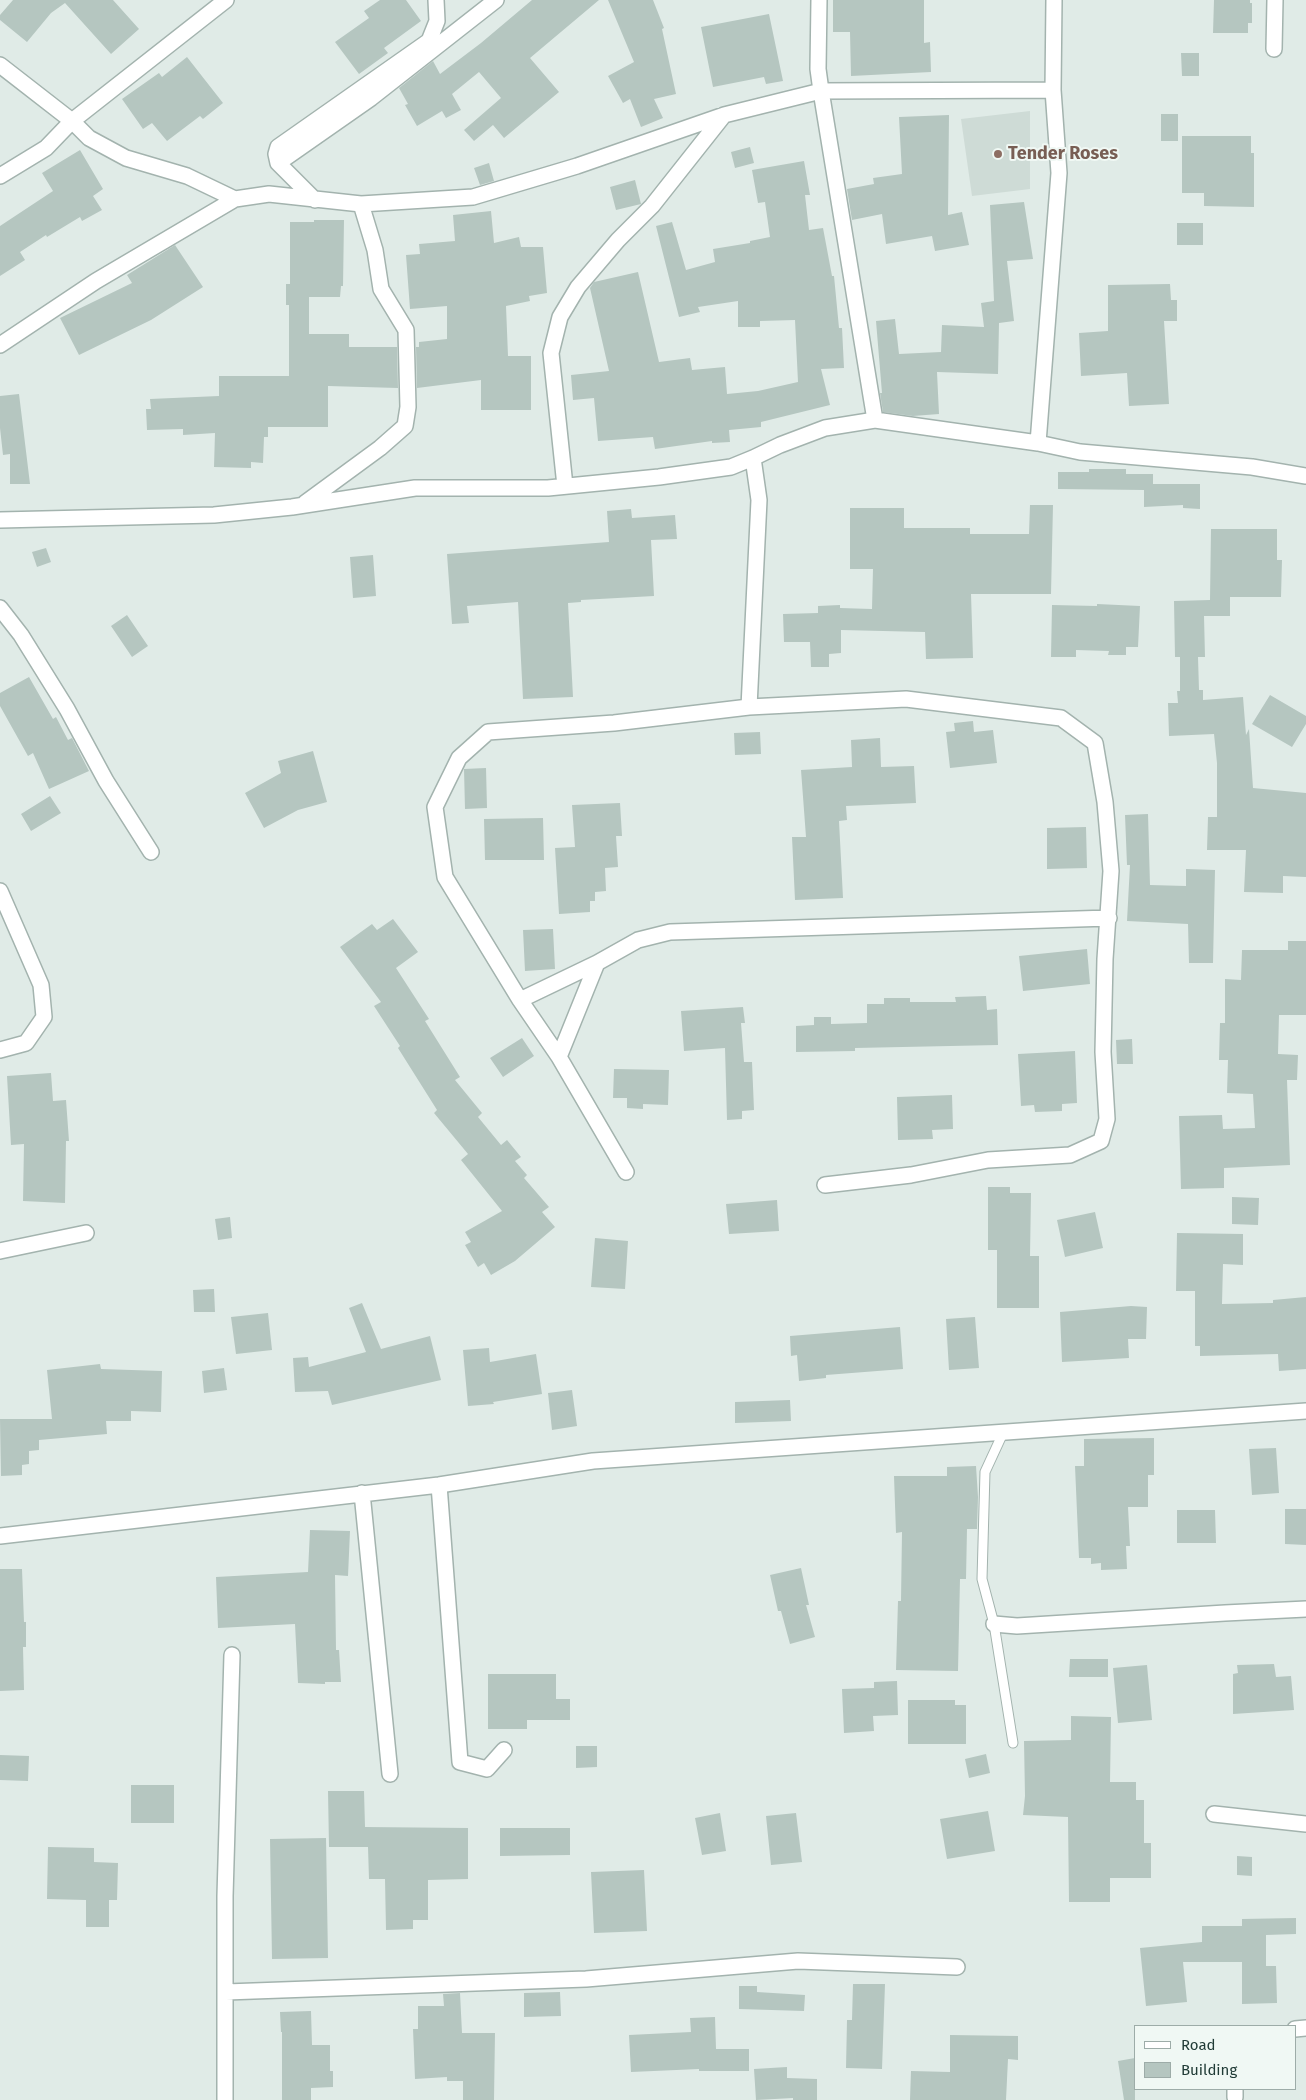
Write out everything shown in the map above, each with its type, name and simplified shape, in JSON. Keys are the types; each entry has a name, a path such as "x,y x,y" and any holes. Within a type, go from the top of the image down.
{"street":[{"path":"0,176 46,148 72,121 226,0"},
{"path":"315,200 278,163 276,154 278,147 429,41 437,21 436,0"},
{"path":"278,163 371,98 496,0"},
{"path":"819,0 818,69 875,420"},
{"path":"1038,443 1058,173 1053,90 1054,0"},
{"path":"1274,49 1275,0"},
{"path":"0,65 72,121 89,138 126,158 187,176 235,199"},
{"path":"0,344 96,281 235,199 270,194 362,204 473,197 577,166 724,115 821,90 1053,90"},
{"path":"565,486 552,353 560,317 578,287 618,240 652,206 724,115"},
{"path":"302,505 380,448 405,426 408,407 406,330 381,289 375,250 362,204"},
{"path":"0,520 214,515 302,505 415,488 565,486 659,477 731,467 780,445 825,428 875,420 1038,443 1080,452 1252,467 1306,476"},
{"path":"749,707 759,500 753,458"},
{"path":"0,608 22,635 67,709 106,781 151,852"},
{"path":"626,1172 559,1057 520,1000 445,877 435,807 459,758 488,732 614,723 749,707 906,699 1061,718 1095,743 1105,802 1109,842 1111,872 1105,959 1103,1052 1107,1119 1101,1141 1070,1155 988,1160 912,1175 825,1185"},
{"path":"0,891 42,985 44,1017 26,1044 0,1050"},
{"path":"520,1000 597,963 638,940 670,932 1109,918"},
{"path":"559,1057 597,963"},
{"path":"0,1251 86,1234"},
{"path":"0,1536 439,1485 593,1461 1306,1411"},
{"path":"439,1485 460,1762 487,1770 504,1750"},
{"path":"362,1493 390,1774"},
{"path":"994,1624 1017,1626 1225,1612 1306,1609"},
{"path":"225,2100 225,1896 232,1655"},
{"path":"1214,1814 1306,1824"},
{"path":"226,1992 586,1980 798,1961 957,1967"}],"lane":[{"path":"1003,1433 985,1472 982,1578 994,1624 1013,1743"}],"shaded area":[{"name":"Tender Roses","path":"1030,111 1030,189 972,196 961,119"}],"building":[{"path":"13,0 113,0 139,29 111,54 65,3 51,13 27,42 0,20 0,15"},
{"path":"380,0 406,0 421,21 384,48 388,53 359,74 335,42 369,18 364,11"},
{"path":"532,0 599,0 530,58 559,92 504,138 493,125 474,141 464,130 501,98 479,72 452,94 461,110 446,118 442,111 417,126 405,105 408,104 399,88 433,61 440,74 481,43"},
{"path":"608,0 653,0 664,28 662,29 676,94 654,99 663,118 641,127 630,99 623,103 608,76 634,62"},
{"path":"833,0 924,0 924,43 930,42 931,72 851,76 850,32 833,32"},
{"path":"1214,0 1250,0 1250,3 1252,3 1252,23 1248,23 1248,33 1213,33"},
{"path":"769,14 783,81 766,84 764,77 713,87 701,27"},
{"path":"1181,53 1199,53 1199,76 1182,76"},
{"path":"187,57 223,103 203,119 200,116 167,141 152,123 143,129 122,99 159,73 162,77"},
{"path":"1161,114 1178,114 1178,141 1161,141"},
{"path":"949,115 948,215 962,212 969,245 935,251 932,236 886,244 882,214 852,220 847,189 874,184 873,178 902,174 899,117"},
{"path":"1182,136 1251,136 1251,153 1254,153 1254,207 1204,206 1204,193 1182,193"},
{"path":"750,147 754,163 735,168 731,152"},
{"path":"80,150 103,189 93,196 102,210 82,221 80,217 47,237 46,235 20,252 25,260 0,276 0,226 53,191 42,173"},
{"path":"804,161 810,195 805,195 809,230 823,228 832,276 834,276 839,328 842,328 844,368 821,369 830,405 761,422 761,427 729,430 730,442 712,443 712,441 655,449 653,437 598,441 594,398 573,400 571,375 609,371 590,288 594,282 638,272 659,362 690,358 692,370 725,367 727,394 758,391 798,382 795,320 760,321 760,327 738,327 738,301 698,307 700,312 679,317 656,226 672,222 686,270 715,262 713,249 750,243 750,241 770,237 765,202 758,203 752,170"},
{"path":"489,163 494,181 480,185 474,168"},
{"path":"635,180 641,204 616,210 610,187"},
{"path":"1024,202 1033,259 1007,261 1014,321 999,323 998,374 937,372 939,414 913,416 883,412 880,393 882,393 876,321 895,319 899,354 941,352 942,325 984,327 981,303 994,301 990,205"},
{"path":"491,211 494,243 519,237 521,247 543,247 547,293 529,296 530,301 506,306 508,356 531,356 531,410 481,410 481,380 417,388 416,347 419,347 419,342 447,339 447,306 410,309 406,255 420,254 419,244 455,241 453,215"},
{"path":"314,220 344,220 343,286 341,286 340,297 309,297 309,334 349,334 349,347 397,347 398,388 328,386 328,427 268,427 268,437 264,437 263,463 251,462 251,468 214,467 215,433 183,435 183,429 147,430 146,409 151,409 150,399 219,396 219,376 289,376 289,305 286,305 286,284 290,284 290,222 314,222"},
{"path":"1177,223 1203,223 1203,245 1177,245"},
{"path":"175,245 203,287 151,320 79,355 60,318 132,283 127,275"},
{"path":"1170,284 1171,300 1177,300 1177,321 1164,321 1169,404 1129,406 1127,373 1081,376 1079,333 1108,331 1108,285"},
{"path":"19,394 30,484 10,484 10,454 3,455 0,428 0,396"},
{"path":"1089,469 1126,469 1126,474 1153,474 1153,484 1200,484 1200,509 1183,508 1183,505 1144,507 1144,490 1058,489 1058,472 1089,472"},
{"path":"1030,505 1053,505 1051,594 971,594 973,658 926,659 925,632 841,630 841,653 829,654 829,667 811,667 810,642 784,642 783,614 818,613 818,606 840,605 840,608 872,609 873,569 850,569 850,508 904,508 904,528 970,528 970,534 1029,534"},
{"path":"631,509 632,518 675,515 677,539 651,540 654,596 581,600 581,602 568,603 573,697 523,699 518,602 467,606 469,623 452,624 447,554 609,542 607,511"},
{"path":"1211,529 1277,529 1277,560 1282,560 1281,597 1230,597 1230,616 1204,616 1205,657 1198,657 1199,690 1203,690 1203,700 1243,697 1246,735 1249,729 1253,788 1306,793 1306,877 1283,876 1283,893 1244,892 1246,850 1207,850 1208,817 1217,817 1217,763 1214,734 1169,736 1168,703 1178,703 1177,691 1180,691 1180,657 1175,657 1174,601 1210,600"},
{"path":"46,548 51,562 37,567 32,552"},
{"path":"373,555 376,596 353,598 350,557"},
{"path":"1097,604 1140,606 1138,647 1126,647 1126,655 1108,655 1109,651 1076,650 1076,657 1051,657 1052,605 1097,606"},
{"path":"127,615 148,646 132,657 111,626"},
{"path":"29,677 53,719 56,717 68,740 72,738 89,771 49,789 33,753 28,756 0,706 0,693"},
{"path":"1270,695 1306,716 1306,724 1292,747 1252,724"},
{"path":"973,721 974,732 993,730 997,763 950,768 946,732 955,731 954,723"},
{"path":"760,732 761,754 735,755 734,733"},
{"path":"880,738 881,767 914,766 916,803 846,806 847,820 839,821 843,898 795,900 792,837 806,837 801,770 852,767 851,740"},
{"path":"313,751 327,802 298,810 264,828 245,793 281,773 278,761"},
{"path":"486,768 487,808 465,809 464,769"},
{"path":"50,796 61,813 31,831 21,814"},
{"path":"620,803 622,836 616,836 618,867 605,868 606,891 595,892 595,901 590,901 590,912 559,914 555,848 575,847 572,805"},
{"path":"1148,814 1150,885 1186,886 1186,869 1215,870 1213,963 1189,963 1188,924 1127,921 1130,865 1127,865 1125,815"},
{"path":"543,818 544,860 485,860 484,819"},
{"path":"1086,827 1087,868 1047,869 1047,828"},
{"path":"393,919 418,952 396,968 429,1019 425,1021 460,1077 455,1080 482,1113 478,1117 501,1145 507,1140 521,1157 515,1161 527,1175 524,1178 549,1207 542,1212 555,1227 515,1261 491,1275 484,1263 478,1267 465,1245 471,1242 465,1232 502,1211 461,1160 468,1154 434,1113 437,1110 398,1048 400,1046 374,1006 381,1002 340,947 372,924 377,930"},
{"path":"553,929 555,969 525,971 523,930"},
{"path":"1288,941 1306,941 1306,1015 1279,1015 1278,1054 1298,1055 1297,1080 1287,1080 1290,1165 1224,1168 1224,1188 1181,1189 1179,1116 1222,1115 1223,1129 1255,1128 1253,1094 1227,1093 1228,1060 1219,1060 1220,1023 1225,1023 1225,979 1241,980 1242,950 1288,950"},
{"path":"1087,949 1090,984 1023,991 1019,956"},
{"path":"986,996 987,1010 997,1009 998,1045 855,1048 855,1051 796,1052 796,1026 814,1025 814,1017 831,1017 831,1024 867,1023 867,1004 884,1004 884,998 910,998 910,1002 956,1002 955,997"},
{"path":"743,1007 745,1023 741,1023 744,1062 752,1062 754,1110 742,1111 742,1119 727,1120 725,1048 684,1051 681,1011"},
{"path":"522,1038 534,1056 503,1077 490,1058"},
{"path":"1132,1039 1133,1064 1117,1064 1116,1040"},
{"path":"1075,1051 1077,1103 1062,1104 1062,1111 1035,1112 1034,1105 1021,1106 1018,1054"},
{"path":"614,1069 669,1070 668,1105 643,1104 643,1109 627,1108 627,1098 613,1098"},
{"path":"51,1073 53,1101 66,1100 69,1141 66,1141 65,1203 23,1201 24,1144 11,1145 7,1076"},
{"path":"952,1095 953,1129 932,1130 933,1139 898,1140 897,1097"},
{"path":"988,1187 1010,1187 1010,1193 1031,1193 1030,1256 1039,1256 1039,1308 997,1308 997,1250 988,1250"},
{"path":"1232,1197 1259,1198 1258,1225 1232,1224"},
{"path":"777,1200 779,1231 729,1234 726,1204"},
{"path":"1095,1212 1103,1248 1065,1257 1057,1220"},
{"path":"230,1217 232,1238 218,1240 215,1219"},
{"path":"1177,1233 1243,1234 1243,1265 1223,1264 1222,1304 1273,1303 1273,1300 1306,1297 1306,1369 1279,1371 1278,1354 1200,1356 1200,1346 1195,1346 1195,1291 1176,1291"},
{"path":"595,1238 628,1241 625,1289 591,1287"},
{"path":"214,1289 215,1312 194,1312 193,1290"},
{"path":"362,1303 381,1349 430,1336 441,1380 332,1405 328,1391 295,1392 293,1358 308,1357 309,1367 366,1352 349,1308"},
{"path":"1131,1306 1147,1307 1146,1339 1128,1339 1129,1358 1062,1362 1060,1312"},
{"path":"268,1313 272,1350 236,1354 231,1317"},
{"path":"975,1317 979,1368 949,1370 946,1319"},
{"path":"900,1327 903,1369 826,1375 826,1378 799,1381 797,1355 791,1356 790,1336"},
{"path":"489,1348 490,1362 536,1354 542,1394 493,1402 494,1404 468,1406 463,1350"},
{"path":"100,1364 101,1369 162,1371 161,1412 131,1411 131,1421 106,1421 107,1434 39,1440 39,1450 29,1451 29,1464 22,1465 22,1475 1,1476 0,1419 52,1419 47,1370"},
{"path":"224,1368 227,1390 204,1393 202,1371"},
{"path":"572,1390 577,1426 552,1430 548,1393"},
{"path":"790,1400 791,1421 735,1423 735,1402"},
{"path":"1154,1438 1154,1475 1148,1475 1148,1507 1128,1507 1130,1546 1126,1546 1127,1569 1101,1570 1101,1563 1091,1564 1091,1558 1079,1558 1075,1466 1084,1466 1084,1439"},
{"path":"1276,1448 1279,1493 1252,1495 1249,1449"},
{"path":"976,1466 978,1497 977,1529 967,1529 966,1579 960,1579 958,1671 896,1670 898,1601 901,1601 902,1532 896,1533 894,1476 947,1476 947,1467"},
{"path":"1285,1509 1306,1509 1306,1545 1285,1544"},
{"path":"1177,1510 1215,1510 1216,1543 1177,1543"},
{"path":"310,1530 350,1531 348,1576 335,1575 336,1650 339,1650 341,1682 325,1682 325,1684 298,1683 295,1624 218,1628 216,1577 308,1572"},
{"path":"801,1568 809,1605 806,1605 815,1637 790,1644 781,1611 778,1611 770,1575"},
{"path":"0,1569 22,1569 24,1622 26,1622 26,1647 23,1647 24,1690 0,1691"},
{"path":"1070,1659 1108,1659 1108,1677 1069,1677"},
{"path":"1274,1664 1276,1677 1291,1676 1294,1710 1233,1714 1233,1674 1238,1673 1237,1665"},
{"path":"1147,1665 1152,1720 1118,1723 1113,1668"},
{"path":"488,1674 556,1674 556,1699 570,1699 570,1720 527,1720 527,1729 488,1729"},
{"path":"897,1681 898,1715 873,1716 874,1731 844,1733 842,1689 874,1688 874,1682"},
{"path":"908,1700 955,1700 955,1705 966,1705 966,1744 908,1744"},
{"path":"1071,1716 1111,1717 1110,1782 1136,1782 1136,1800 1144,1800 1144,1843 1151,1843 1151,1878 1110,1878 1110,1902 1069,1902 1068,1817 1023,1815 1025,1796 1024,1741 1071,1740"},
{"path":"576,1746 597,1746 597,1767 576,1768"},
{"path":"986,1754 990,1773 969,1778 965,1759"},
{"path":"0,1755 29,1756 28,1781 0,1780"},
{"path":"131,1785 174,1785 174,1823 131,1823"},
{"path":"328,1791 364,1791 365,1827 468,1828 468,1879 428,1880 428,1920 413,1920 413,1929 386,1930 385,1879 369,1879 368,1847 329,1847"},
{"path":"988,1811 995,1851 947,1859 940,1819"},
{"path":"720,1813 726,1851 702,1855 695,1818"},
{"path":"796,1813 802,1862 771,1865 766,1816"},
{"path":"500,1828 570,1828 570,1855 500,1856"},
{"path":"326,1838 328,1958 272,1959 270,1839"},
{"path":"48,1847 94,1848 94,1862 118,1863 117,1900 109,1900 109,1927 86,1927 86,1900 47,1899"},
{"path":"1237,1856 1252,1857 1252,1876 1237,1875"},
{"path":"644,1870 647,1931 594,1933 591,1872"},
{"path":"1296,1918 1296,1934 1266,1935 1266,1966 1276,1966 1277,2003 1242,2004 1242,1962 1183,1962 1187,2002 1146,2006 1140,1948 1202,1942 1202,1926 1242,1926 1242,1919"},
{"path":"853,1984 885,1984 882,2069 846,2068 847,2020 852,2020"},
{"path":"739,1986 757,1986 757,1992 805,1995 804,2011 739,2009"},
{"path":"560,1992 561,2016 524,2017 524,1993"},
{"path":"460,1993 462,2033 495,2033 494,2100 463,2100 463,2081 447,2081 447,2077 415,2079 413,2029 418,2029 418,2006 444,2006 443,1994"},
{"path":"311,2011 312,2045 330,2045 330,2071 333,2071 333,2087 311,2088 311,2100 282,2100 282,2032 280,2012"},
{"path":"715,2017 716,2049 749,2049 749,2071 699,2071 699,2069 631,2072 629,2035 691,2032 690,2018"},
{"path":"950,2035 1018,2036 1018,2060 1008,2059 1006,2100 910,2100 911,2071 950,2072"},
{"path":"1134,2058 1135,2100 1124,2100 1118,2061"},
{"path":"787,2067 787,2078 817,2079 817,2100 793,2100 793,2098 756,2100 754,2069"}],"place":[{"name":"Tender Roses","path":"998,154"}]}
